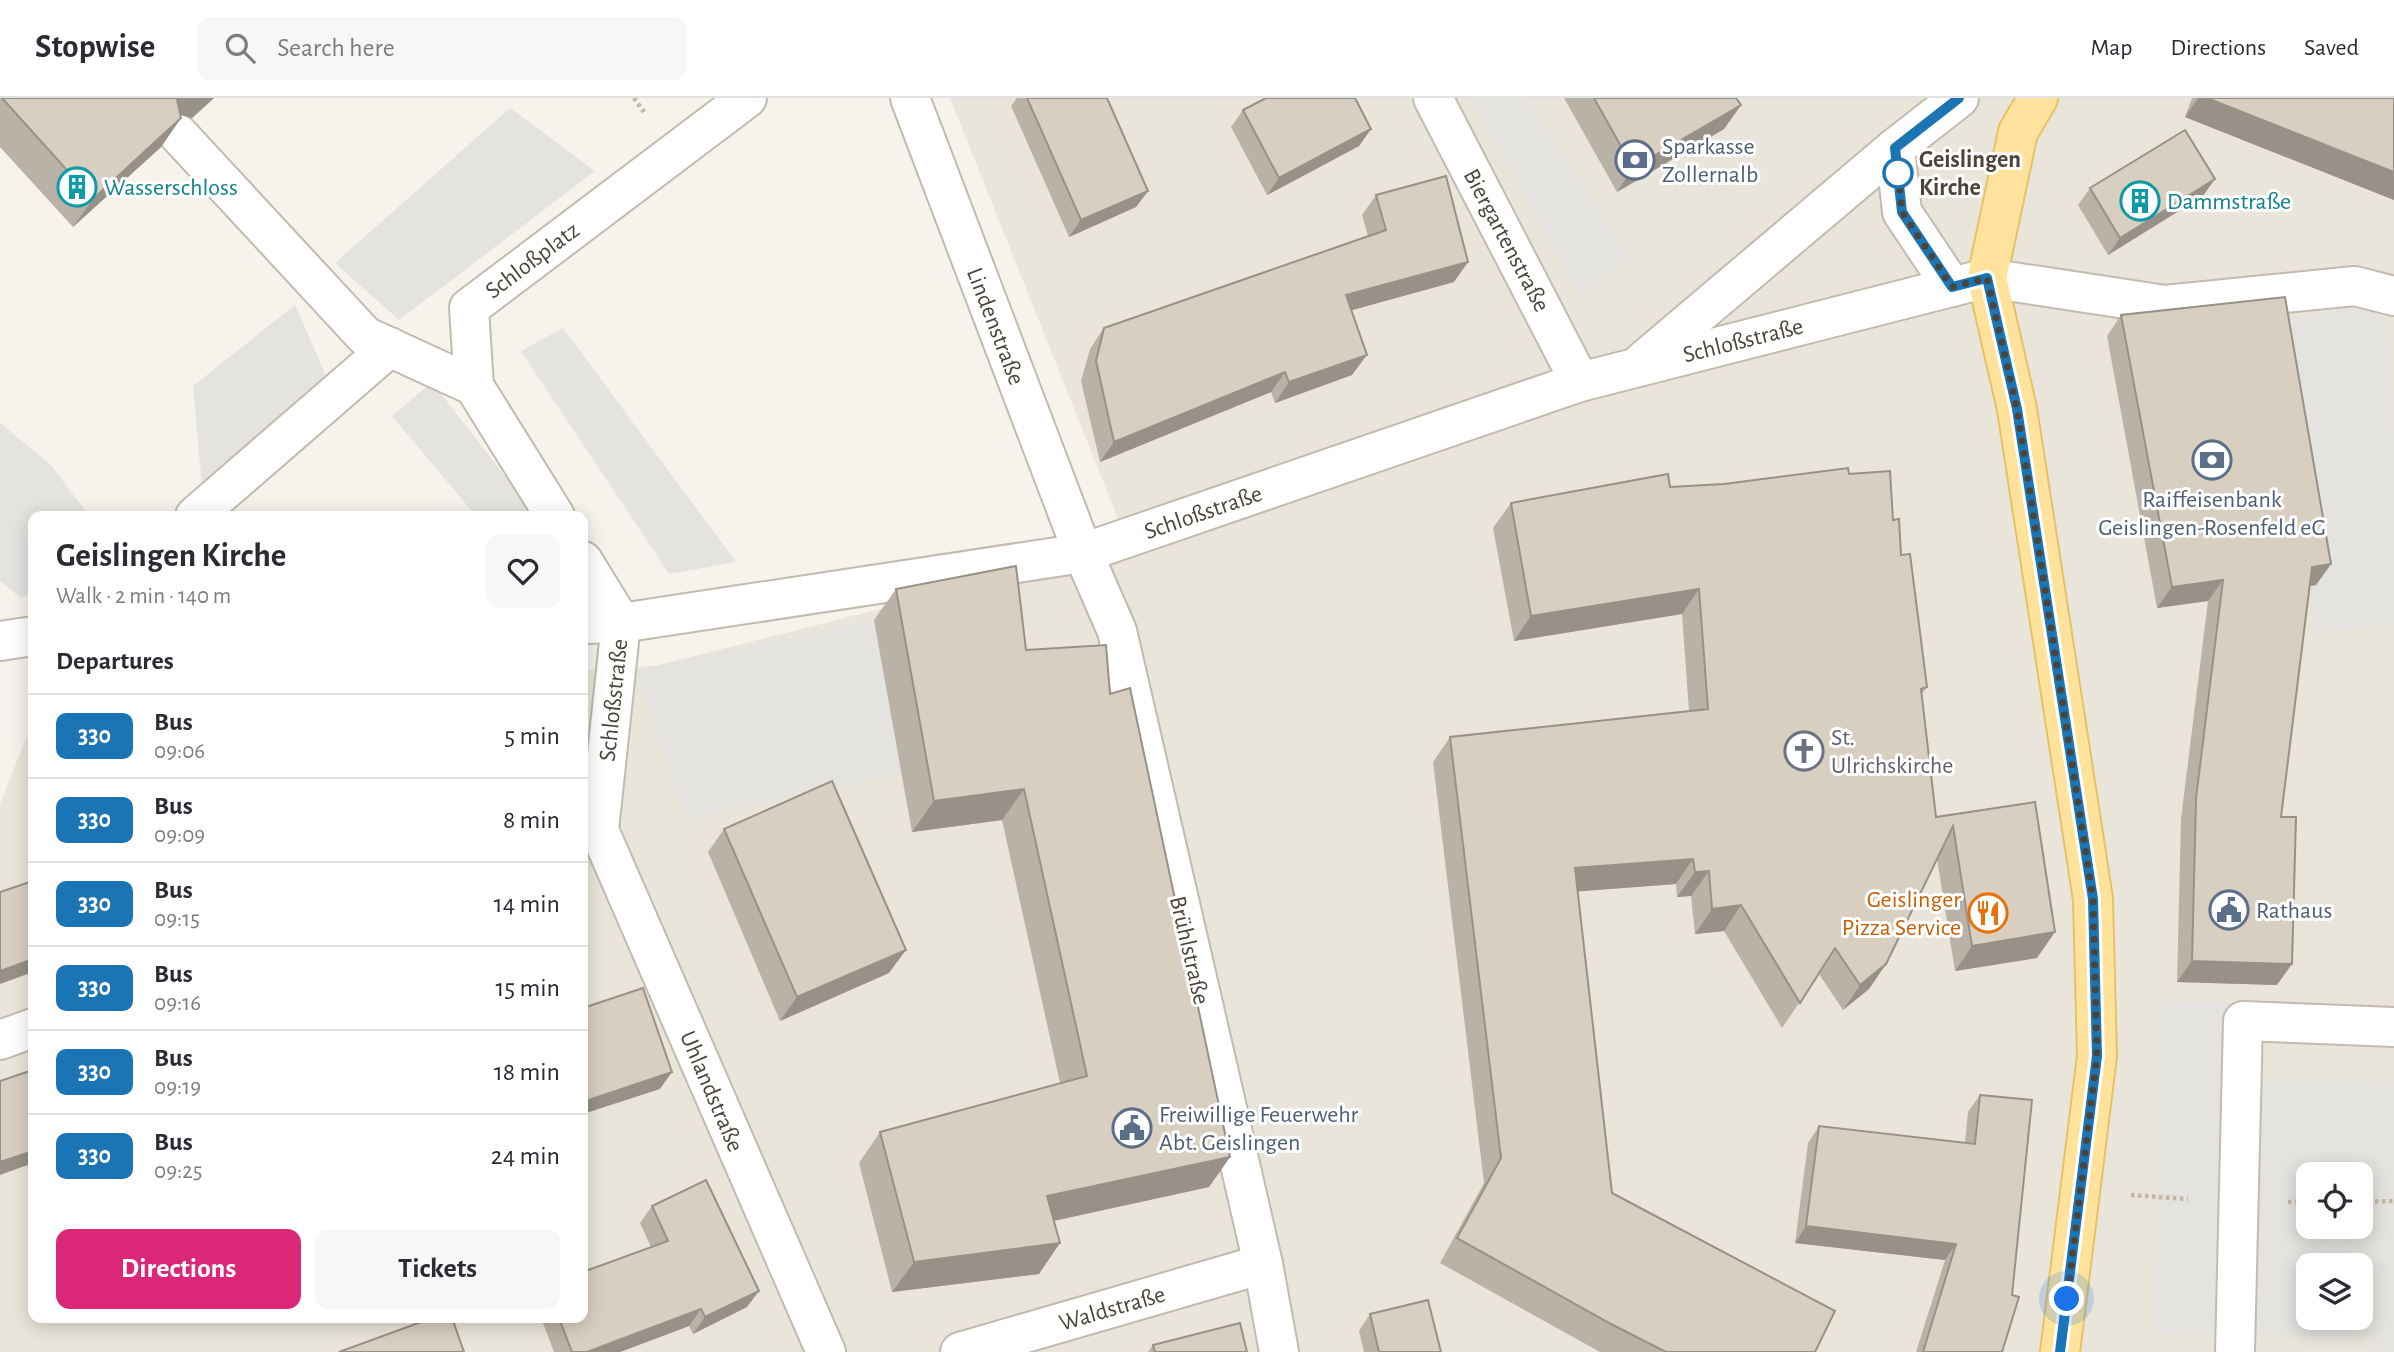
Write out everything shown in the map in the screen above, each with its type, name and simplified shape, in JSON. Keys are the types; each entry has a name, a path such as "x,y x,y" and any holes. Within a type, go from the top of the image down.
{"main road":[{"path":"2038,98 2018,132 1970,282 2017,409 2093,899 2097,1056 2060,1352"}],"street":[{"name":"Schloßplatz","path":"552,511 474,386 469,308 747,98"},
{"name":"Lindenstraße","path":"910,98 1083,553"},
{"name":"Biergartenstraße","path":"1433,98 1580,382"},
{"path":"1636,368 1895,148 1959,98"},
{"path":"178,134 365,336 474,386"},
{"path":"1895,148 1902,212 1970,282 2165,305 2355,286 2394,296"},
{"name":"Schloßstraße","path":"591,832 621,623 1083,553 1580,382 1970,282"},
{"path":"201,511 390,347"},
{"name":"Brühlstraße","path":"1083,553 1117,631 1263,1265 1279,1352"},
{"path":"588,569 621,623 588,624"},
{"path":"0,641 28,637"},
{"name":"Uhlandstraße","path":"591,832 826,1352"},
{"path":"2235,1352 2243,1021 2394,1027"},
{"path":"0,1040 28,1030"},
{"name":"Waldstraße","path":"960,1352 1263,1265"}],"path":[{"path":"2373,1202 2394,1201"}],"shaded area":[{"path":"950,98 2394,98 2394,1352 0,1352 0,804 28,733 28,1323 588,1323 588,670 655,666 1129,546"},
{"path":"1477,98 1527,98 1630,259 1581,297 1473,101"},
{"path":"510,108 595,171 399,320 335,263"},
{"path":"295,305 328,380 202,486 193,386"},
{"path":"2383,306 2394,437 2394,623 2316,632 2270,318"},
{"path":"563,328 736,562 669,574 521,351"},
{"path":"432,382 532,511 472,511 392,416"},
{"path":"0,423 51,465 85,511 28,511 28,594 21,598 0,581"},
{"path":"874,620 902,774 687,818 636,670"},
{"path":"2162,1002 2231,1004 2230,1078 2394,1082 2394,1352 2372,1352 2372,1338 2153,1333"}],"building":[{"name":"Wasserschloss","path":"2,98 178,98 181,118 93,199"},
{"path":"1027,98 1107,98 1148,191 1081,220"},
{"path":"1266,98 1355,98 1371,129 1279,178 1243,110"},
{"path":"1594,98 1736,98 1741,105 1633,168"},
{"path":"2207,98 2394,98 2394,172"},
{"name":"Dammstraße","path":"2185,130 2215,179 2120,238 2090,188"},
{"path":"1446,176 1468,262 1346,295 1367,355 1289,382 1285,372 1114,442 1096,361 1104,328 1386,230 1376,195"},
{"path":"2285,297 2331,564 2312,567 2281,817 2296,817 2292,964 2192,961 2196,798 2223,580 2172,587 2121,315"},
{"path":"1848,468 1849,474 1890,471 1893,520 1899,519 1901,555 1910,554 1927,687 1921,689 1936,817 2035,802 2055,932 1972,946 1953,826 1886,964 1860,985 1835,948 1800,1003 1741,905 1712,909 1709,871 1695,872 1693,859 1575,868 1612,1193 1835,1311 1815,1352 1666,1352 1457,1238 1501,1158 1450,737 1708,709 1699,589 1531,616 1511,503 1668,474 1670,487 1724,484"},
{"path":"1016,566 1026,650 1106,645 1110,694 1130,688 1230,1157 1047,1196 1060,1243 914,1262 880,1132 1087,1076 1024,789 934,801 896,589"},
{"path":"832,781 906,950 797,997 724,829"},
{"path":"28,883 28,961 0,971 0,892"},
{"path":"643,988 672,1072 588,1100 588,1006"},
{"path":"28,1072 28,1153 0,1162 0,1081"},
{"path":"1980,1095 2032,1100 2012,1295 2019,1297 2002,1352 1923,1352 1956,1244 1806,1226 1819,1126 1975,1144"},
{"path":"706,1180 759,1291 705,1317 701,1309 587,1352 572,1352 561,1323 588,1323 588,1270 668,1241 652,1206"},
{"path":"1428,1300 1441,1352 1379,1352 1370,1314"},
{"path":"418,1323 454,1323 464,1352 339,1352"},
{"path":"1240,1323 1247,1352 1155,1352 1153,1345"}],"bus line":[{"name":"330","path":"1959,98 1895,148 1902,212 1952,287 1987,278 2017,409 2093,899 2097,1056 2060,1352"}],"place":[{"name":"Sparkasse Zollernalb","path":"1635,160"},
{"name":"Geislingen Kirche","path":"1898,173"},
{"name":"Wasserschloss","path":"77,187"},
{"name":"Dammstraße","path":"2140,201"},
{"name":"Raiffeisenbank Geislingen-Rosenfeld eG","path":"2212,460"},
{"name":"St. Ulrichskirche","path":"1804,751"},
{"name":"Rathaus","path":"2229,910"},
{"name":"Geislinger Pizza Service","path":"1988,913"},
{"name":"Freiwillige Feuerwehr Abt. Geislingen","path":"1132,1128"}],"route":[{"path":"1898,173 1898,169 1902,212 1952,287 1987,278 2017,409 2093,899 2097,1056 2067,1299"}]}
